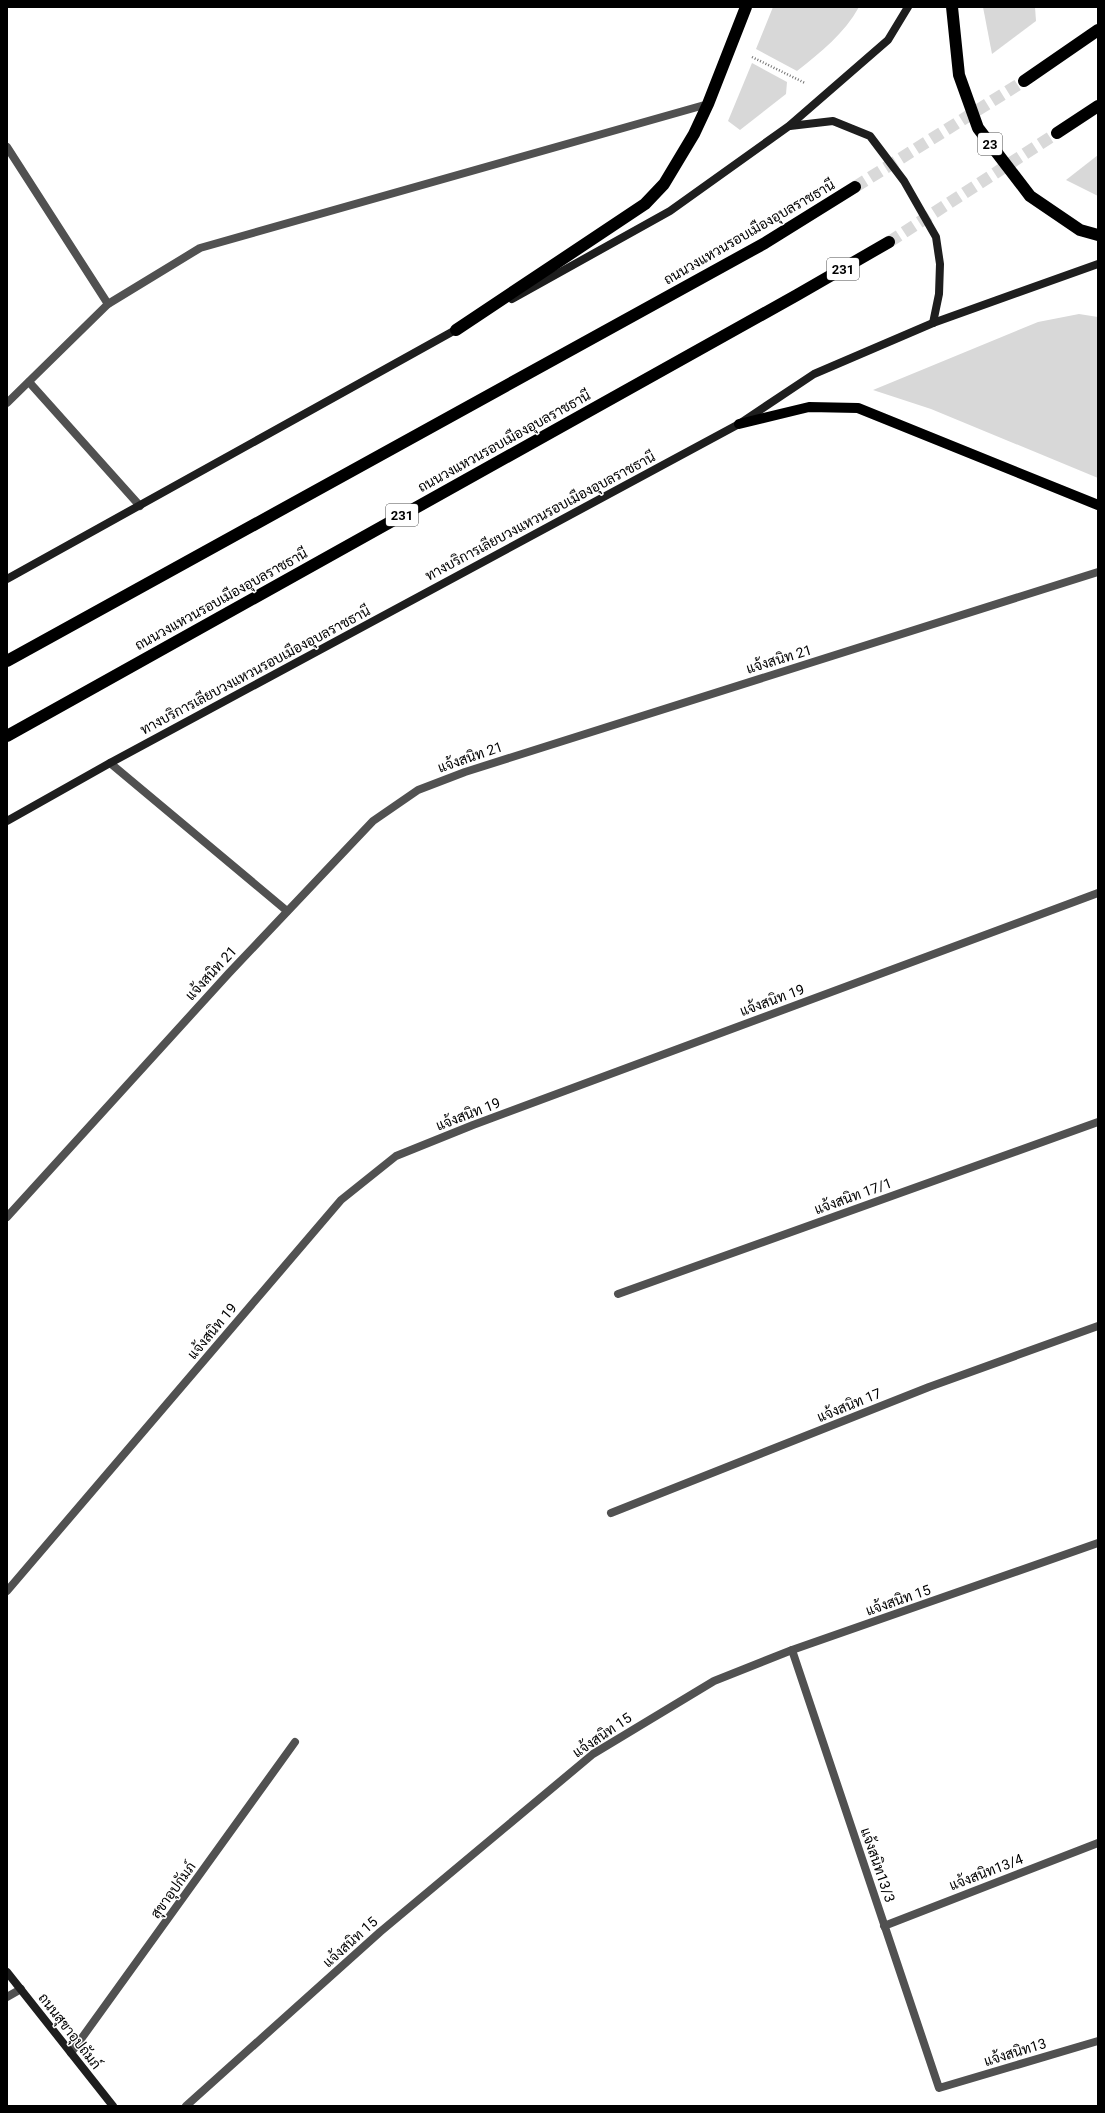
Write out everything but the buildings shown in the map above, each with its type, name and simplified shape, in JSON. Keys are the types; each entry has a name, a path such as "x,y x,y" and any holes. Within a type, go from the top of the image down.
{"highway":[{"path":"456,330 645,204 664,184 694,134 708,104 746,7"},
{"name":"23","path":"952,7 959,75 978,128 1030,196 1080,230 1098,235"},
{"path":"1024,81 1098,30"},
{"path":"1057,132 1098,106"},
{"name":"ถนนวงแหวนรอบเมืองอุบลราชธานี","path":"7,661 758,247 855,187"},
{"name":"ถนนวงแหวนรอบเมืองอุบลราชธานี","path":"7,736 890,242"}],"main road":[{"path":"7,579 670,211 789,126 888,40 908,7"},
{"path":"789,126 832,121 870,136 904,181 936,237 940,264 938,294 933,323"},
{"name":"ทางบริการเลียบวงแหวนรอบเมืองอุบลราชธานี","path":"7,821 110,763 739,424 814,374 933,323 1098,264"},
{"path":"739,424 809,407 858,408 1098,505"},
{"name":"ถนนสุขาอุปถัมภ์","path":"7,1972 113,2106"}],"street":[{"path":"7,403 108,304 200,248 708,104"},
{"path":"7,147 108,304"},
{"path":"29,382 140,506"},
{"name":"แจ้งสนิท 21","path":"7,1217 229,973 373,821 418,790 465,772 1098,572"},
{"path":"110,763 288,910"},
{"name":"แจ้งสนิท 19","path":"7,1591 341,1200 396,1156 480,1122 1098,893"},
{"name":"แจ้งสนิท 17/1","path":"618,1294 1098,1122"},
{"name":"แจ้งสนิท 17","path":"611,1513 929,1387 1098,1326"},
{"name":"แจ้งสนิท 15","path":"186,2106 380,1932 593,1754 714,1680 792,1650 1098,1544"},
{"name":"แจ้งสนิท13/3","path":"792,1650 939,2088"},
{"name":"สุขาอุปกัมภ์","path":"71,2053 295,1742"},
{"name":"แจ้งสนิท13/4","path":"884,1926 1098,1843"},
{"path":"7,1997 21,1989"},
{"name":"แจ้งสนิท13","path":"939,2088 1098,2040"}],"path":[{"path":"755,58 790,76"}],"shaded area":[{"path":"773,7 859,7 839,34 823,50 797,71 756,49"},
{"path":"983,7 1035,7 1036,21 992,54"},
{"path":"752,63 787,82 786,94 740,130 728,121"},
{"path":"1098,155 1098,196 1066,180"},
{"path":"1079,314 1098,317 1098,478 931,409 873,390 1038,322"}],"tunnel":[{"path":"855,187 1024,81"},
{"path":"889,242 1057,133"}]}
